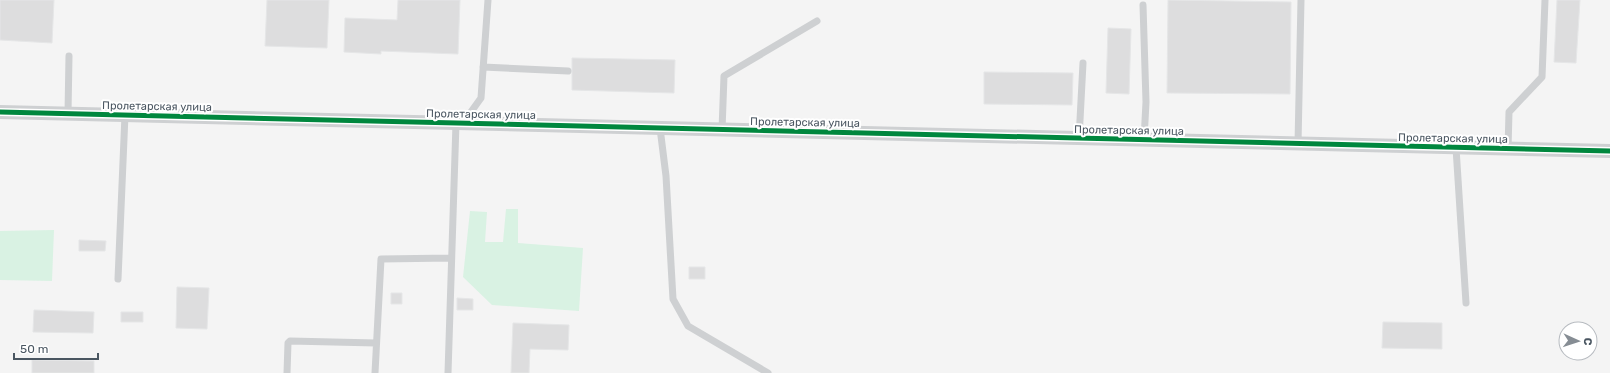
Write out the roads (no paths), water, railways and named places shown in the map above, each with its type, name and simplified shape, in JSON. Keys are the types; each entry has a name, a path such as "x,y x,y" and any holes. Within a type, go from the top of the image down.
{"street":[{"name":"Пролетарская улица","path":"0,112 1610,151"}],"lane":[{"path":"448,373 451,258 460,123 481,98 488,0"},
{"path":"1298,144 1301,0"},
{"path":"1508,149 1510,112 1542,77 1545,0"},
{"path":"1143,6 1146,102 1144,140"},
{"path":"722,130 724,76 817,21"},
{"path":"68,113 69,56"},
{"path":"1080,139 1083,63"},
{"path":"483,67 568,71"},
{"path":"118,278 125,115"},
{"path":"660,128 666,176 673,299 688,326 768,373"},
{"path":"1456,148 1466,303"},
{"path":"375,373 381,259 451,258"},
{"path":"287,373 288,343 290,341 376,344"}]}
